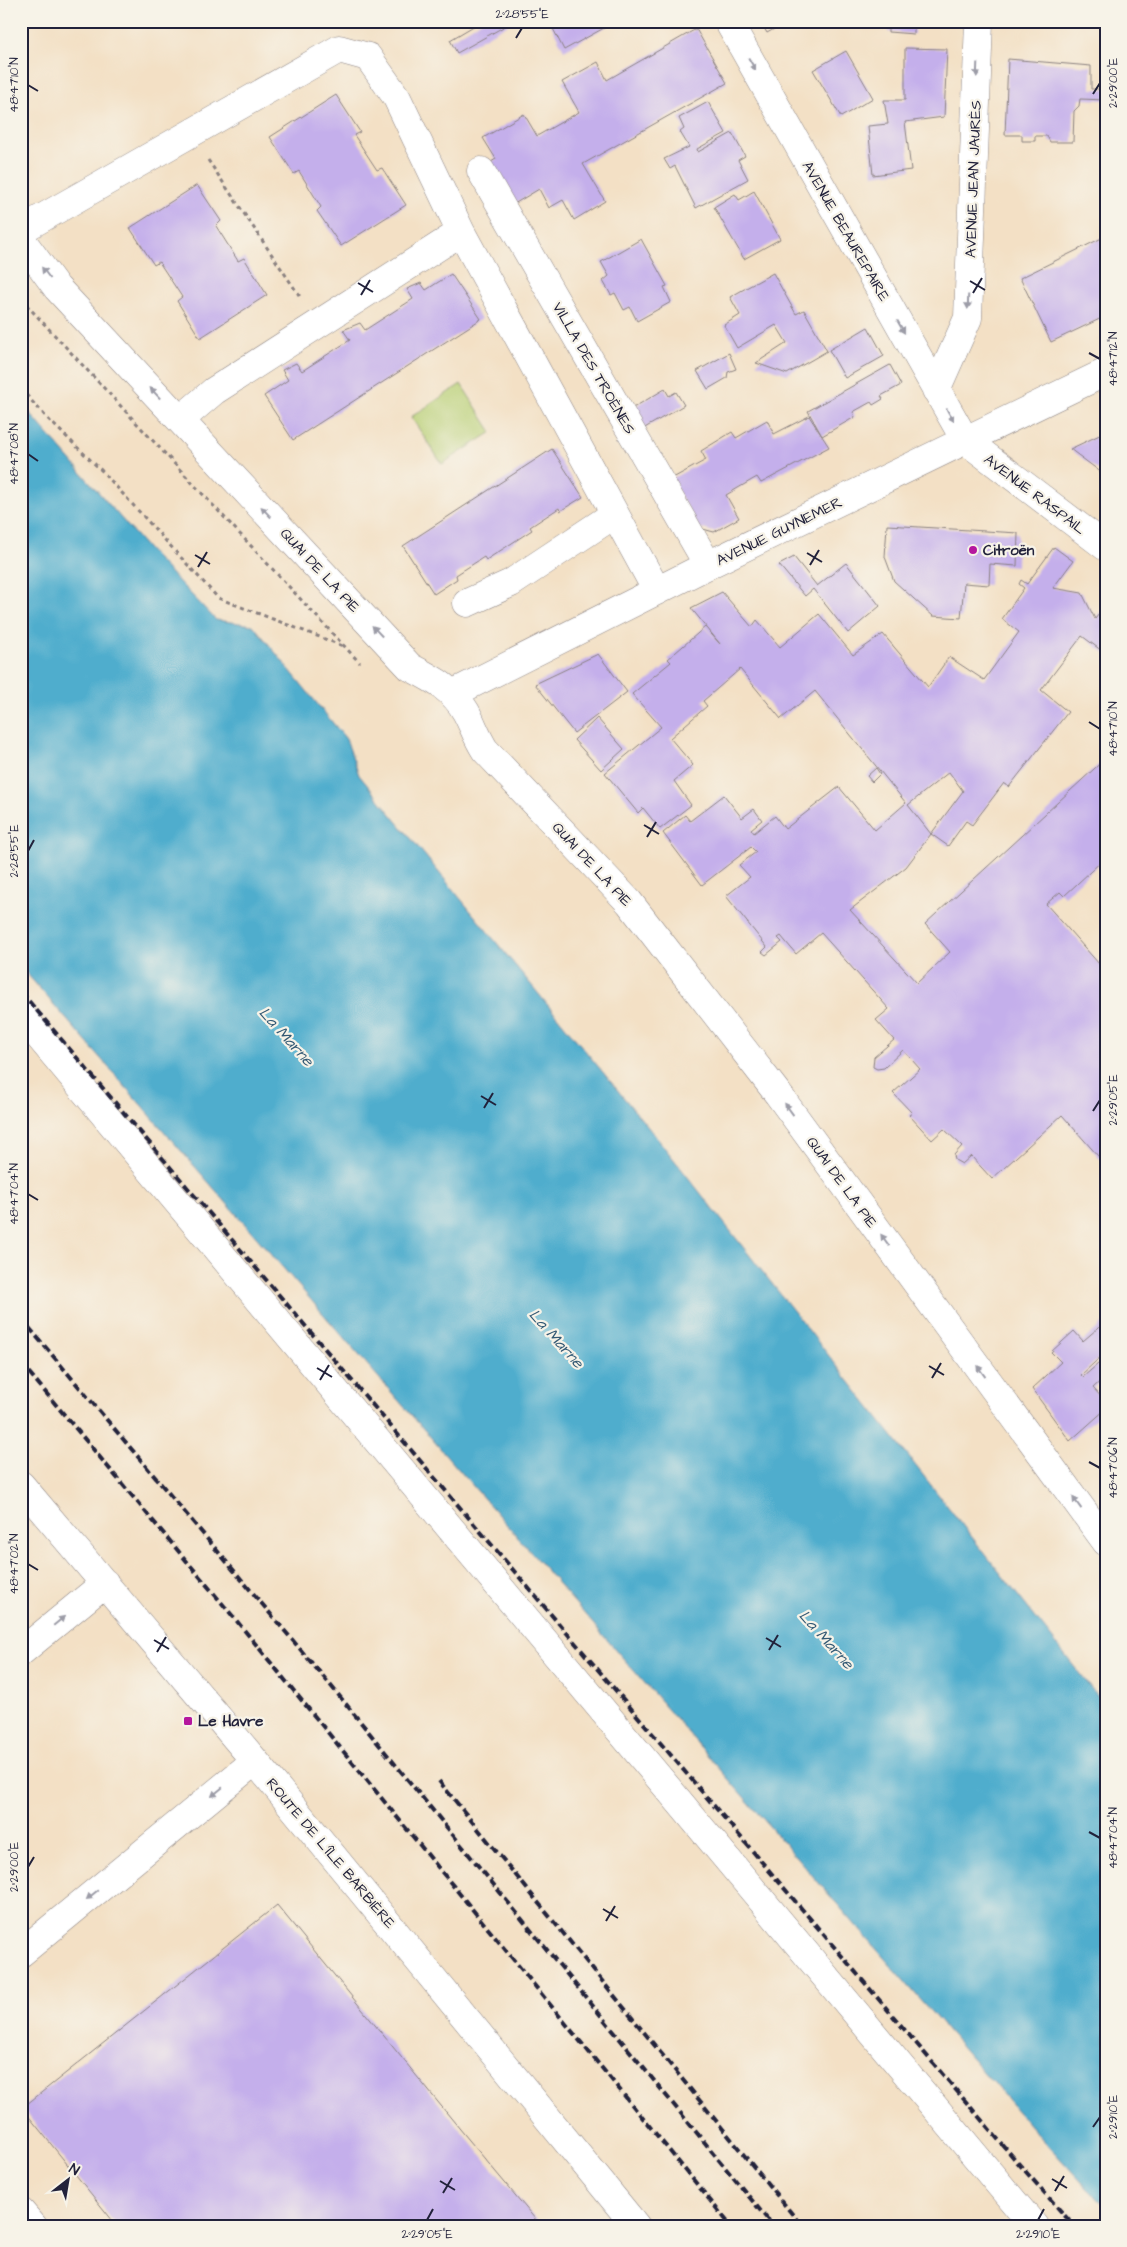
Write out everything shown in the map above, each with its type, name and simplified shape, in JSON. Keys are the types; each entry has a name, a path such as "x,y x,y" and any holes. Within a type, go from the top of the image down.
{"street":[{"name":"AVENUE BEAUREPAIRE","path":"728,21 965,440"},
{"name":"AVENUE JEAN JAURÈS","path":"936,390 968,318 979,21"},
{"path":"21,230 190,132 339,49 368,58 397,98 461,232 657,591"},
{"name":"VILLA DES TROÈNES","path":"480,171 708,565"},
{"path":"180,420 214,391 461,232"},
{"name":"QUAI DE LA PIE","path":"21,239 57,288 410,666 438,681 454,693 467,713 477,738 485,750 629,902 778,1094 1106,1542"},
{"name":"AVENUE GUYNEMER","path":"454,693 708,565 1106,372"},
{"name":"AVENUE RASPAIL","path":"965,440 1106,547"},
{"path":"467,604 511,583 615,514"},
{"path":"21,1015 1034,2226"},
{"name":"ROUTE DE L'ÎLE BARBIÈRE","path":"21,1485 255,1761 636,2226"},
{"path":"21,1652 105,1583"},
{"path":"21,1953 255,1761"},
{"path":"21,2212 33,2226"}],"path":[{"path":"190,132 294,289 320,321"},
{"path":"21,299 364,667"},
{"path":"21,389 47,418 102,471 218,598 343,646"}],"green space":[{"path":"461,384 492,432 442,464 411,417"}],"water":[{"name":"La Marne","path":"21,403 153,555 216,620 253,625 346,739 359,775 661,1143 1106,1707 1106,2206 1034,2130 21,967"}],"building":[{"path":"482,21 514,21 457,53 450,40"},
{"path":"549,21 612,21 613,23 564,50"},
{"path":"760,21 788,21 767,33"},
{"path":"888,21 914,21 914,34 888,32"},
{"path":"696,29 727,83 583,164 605,201 574,220 563,200 549,208 539,189 514,204 491,162 496,159 483,138 524,114 537,136 579,112 562,82 598,62 607,80"},
{"path":"905,48 947,49 944,117 905,122 911,170 873,175 868,126 888,124 884,100 905,100"},
{"path":"846,51 873,98 841,117 813,70"},
{"path":"1008,59 1091,66 1091,89 1106,89 1106,100 1080,99 1079,106 1074,111 1073,142 1050,142 1047,136 1035,136 1035,141 1022,141 1022,135 1005,135"},
{"path":"336,95 360,132 354,135 377,170 382,168 406,205 341,246 317,211 321,207 299,171 294,174 270,137"},
{"path":"708,102 726,133 697,149 698,152 732,133 745,156 738,160 748,179 696,208 675,166 670,169 664,159 689,147 680,132 684,129 679,118"},
{"path":"197,185 221,221 216,226 238,261 244,258 267,295 200,338 177,301 182,297 159,262 154,265 130,228"},
{"path":"754,191 780,239 744,259 714,207 735,194 739,200"},
{"path":"1106,236 1106,316 1051,342 1020,278"},
{"path":"641,239 667,286 664,287 671,302 637,321 630,307 624,310 615,293 611,295 603,281 609,276 601,262"},
{"path":"773,273 796,314 804,310 827,351 787,374 756,363 787,343 776,325 737,348 724,325 740,315 730,297"},
{"path":"451,274 481,319 293,440 264,396 288,380 282,370 296,363 302,371 350,340 343,330 360,323 365,330 413,299 407,289 421,283 426,290"},
{"path":"868,327 884,356 845,378 829,350"},
{"path":"729,353 736,369 728,372 727,378 708,389 697,371"},
{"path":"890,365 901,385 881,396 883,399 873,405 871,402 853,412 855,417 822,436 808,411"},
{"path":"665,389 669,396 676,392 684,405 643,429 631,409"},
{"path":"809,416 829,447 761,483 757,477 726,495 739,518 714,532 699,528 671,479 706,460 701,451 732,432 736,438 767,420 774,434"},
{"path":"1106,432 1106,476 1070,449"},
{"path":"552,449 583,497 560,511 559,508 530,527 532,530 486,560 484,557 456,575 457,579 434,594 403,546"},
{"path":"887,525 1018,533 1017,566 990,564 989,585 964,583 961,618 933,616 894,581 885,557"},
{"path":"1054,547 1073,561 1053,588 1082,593 1095,619 1106,605 1106,654 1082,636 1041,690 1068,712 1009,787 1004,783 972,825 966,821 948,846 931,834 906,867 850,910 917,983 950,952 925,924 1106,758 1106,850 1100,855 1104,859 1064,896 1060,892 1046,904 1100,965 1106,959 1106,1165 1062,1115 992,1179 971,1156 962,1164 955,1160 954,1155 962,1146 944,1129 932,1140 909,1115 912,1113 893,1093 920,1069 903,1050 884,1068 877,1069 873,1067 874,1057 894,1040 876,1020 889,1009 821,933 796,954 781,936 778,938 782,942 766,955 762,952 767,947 726,896 750,877 739,865 756,852 751,847 702,885 663,833 685,815 690,821 724,795 742,818 754,809 762,820 751,829 754,833 775,816 785,829 839,787 875,830 906,803 815,691 781,719 740,669 703,701 707,706 670,738 693,765 674,781 691,805 660,829 643,808 638,813 605,773 661,727 632,694 671,662 668,659 705,627 720,644 691,608 722,592 752,627 757,620 780,647 819,614 853,655 883,634 928,687 949,657 984,680 1019,632 1002,619 1024,588 1019,584 1021,580 1027,584","holes":["949,772 963,791 931,834 908,805"]},
{"path":"794,557 817,586 846,563 880,606 848,633 813,589 805,596 779,565"},
{"path":"598,654 627,692 574,733 535,684"},
{"path":"597,718 624,749 601,770 574,740"},
{"path":"876,768 880,774 872,782 867,776"},
{"path":"1106,1321 1106,1352 1081,1375 1083,1377 1106,1357 1106,1376 1093,1388 1106,1402 1106,1409 1070,1441 1032,1389 1061,1362 1051,1352 1074,1331 1083,1341"},
{"path":"277,1905 541,2226 117,2226 22,2108"}],"railway":[{"path":"21,992 1019,2164 1074,2226"},
{"path":"21,1318 327,1681 773,2226"},
{"path":"21,1363 236,1620 731,2226"},
{"path":"439,1781 802,2226"}],"place":[{"name":"Citroën","path":"973,550"},
{"name":"Le Havre","path":"188,1721"}]}
